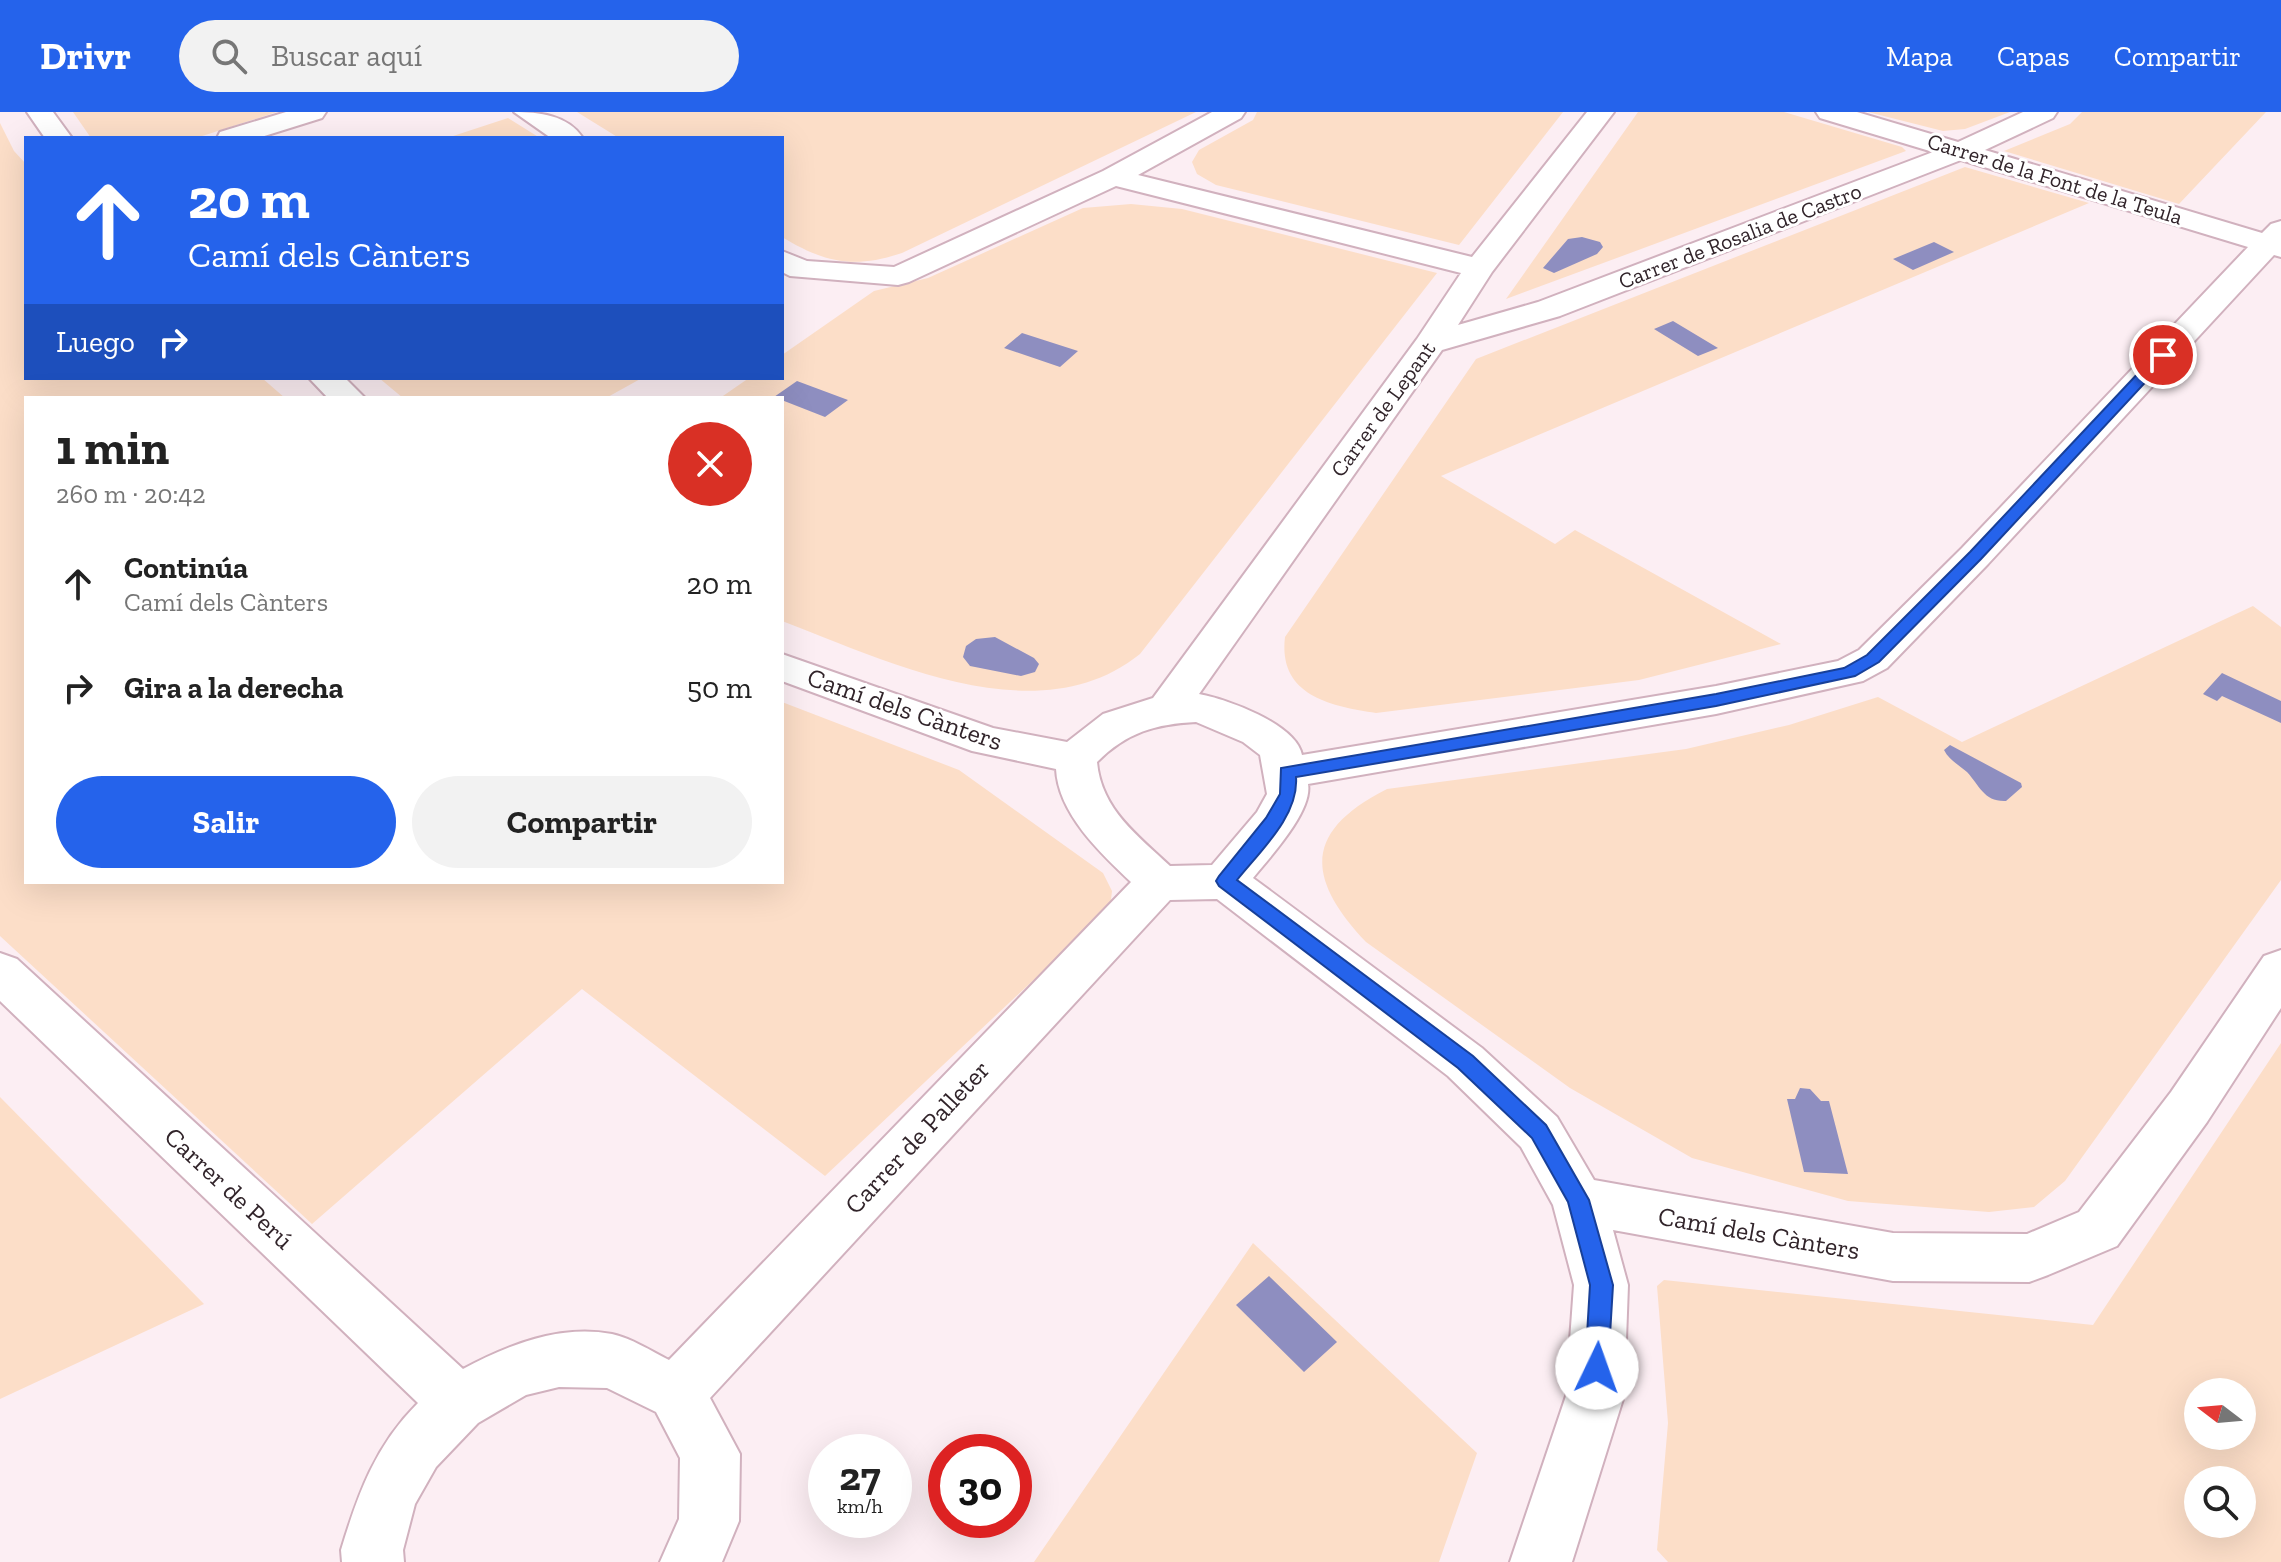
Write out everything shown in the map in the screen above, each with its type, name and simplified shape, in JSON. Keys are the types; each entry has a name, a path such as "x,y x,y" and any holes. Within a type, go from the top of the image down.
{"street":[{"path":"40,112 58,136"},
{"path":"236,136 313,112"},
{"path":"527,112 567,136"},
{"path":"784,261 801,270 898,276 1113,177 1232,112"},
{"name":"Carrer de Lepant","path":"1167,709 1431,343 1479,268 1601,112"},
{"name":"Carrer de la Font de la Teula","path":"1829,112 2276,240"},
{"name":"Carrer de Rosalia de Castro","path":"1431,343 1549,309 1961,151 2044,112"},
{"path":"1113,177 1479,268"},
{"path":"1287,773 1716,700 1849,672 1873,659 1975,556 2276,240"},
{"path":"327,380 346,396"},
{"name":"Camí dels Cànters","path":"784,668 987,741 1076,758"},
{"path":"1225,881 1273,822 1288,794 1287,773 1280,749 1258,732 1201,708 1167,709 1119,723 1098,735 1076,758 1078,787 1111,837 1159,882 1192,884 1225,881 1465,1062 1539,1132 1578,1200 1601,1285 1595,1396 1541,1562"},
{"name":"Carrer de Palleter","path":"676,1393 1159,882"},
{"name":"Camí dels Cànters","path":"1578,1200 1893,1257 2029,1258 2098,1229 2189,1107 2281,969"},
{"name":"Carrer de Perú","path":"0,972 458,1403"},
{"path":"373,1562 372,1550 388,1493 415,1447 458,1403 515,1371 559,1360 612,1361 676,1393 710,1454 709,1521 691,1562"}],"shaded area":[{"path":"73,112 277,112 202,136 90,136"},
{"path":"577,112 1196,112 902,253 854,262 826,258 784,238 784,136 616,136"},
{"path":"1257,112 1563,112 1459,245 1216,185 1197,174 1192,162 1199,150 1253,120"},
{"path":"1638,112 1784,112 1902,147 1906,151 1506,299"},
{"path":"1868,112 2010,112 1965,129 1943,131"},
{"path":"2082,112 2266,112 2179,204 2004,151 2070,124"},
{"path":"508,118 537,136 453,136"},
{"path":"0,123 14,151 24,162 24,380 264,380 283,396 24,396 24,884 784,884 784,703 959,770 1103,873 1112,891 1110,908 825,1176 582,989 312,1224 0,936"},
{"path":"1965,167 2089,203 1441,476 1555,544 1575,530 1781,644 1639,680 1376,713 1325,701 1298,685 1285,657 1285,637 1476,359"},
{"path":"1131,204 1182,209 1437,273 1140,654 1100,678 1056,689 1010,690 962,683 868,655 784,622 784,396 723,396 746,380 784,380 784,354 874,291 928,278 1083,208"},
{"path":"381,380 638,380 610,396 401,396"},
{"path":"2253,606 2281,627 2281,880 2065,1181 2034,1207 1989,1212 1848,1201 1692,1158 1570,1088 1366,942 1332,897 1324,876 1322,857 1328,839 1340,821 1387,789 1686,749 1789,725 1878,697 1962,742"},
{"path":"2281,1043 2281,1562 1668,1562 1657,1550 1668,1423 1657,1286 1664,1280 2093,1325"},
{"path":"0,1097 204,1304 0,1399"},
{"path":"1253,1243 1477,1453 1439,1562 1034,1562"}],"water":[{"path":"1582,237 1600,242 1603,247 1597,254 1554,273 1543,268 1568,239"},
{"path":"1934,242 1954,252 1913,270 1893,259"},
{"path":"1673,321 1718,348 1698,356 1654,329"},
{"path":"1022,333 1078,351 1060,367 1004,348"},
{"path":"797,381 848,400 825,417 784,401 784,396 775,396"},
{"path":"995,637 1034,658 1039,664 1035,672 1021,676 970,666 963,657 966,646 976,639"},
{"path":"2222,673 2281,701 2281,723 2222,696 2217,701 2203,694"},
{"path":"1950,745 2021,783 2022,787 2006,801 1992,799 1946,754 1944,750"},
{"path":"1800,1088 1810,1089 1821,1101 1829,1101 1848,1174 1804,1172 1787,1099 1795,1099"},
{"path":"1269,1276 1337,1342 1304,1372 1236,1305"}],"route":[{"path":"1597,1368 1601,1285 1578,1200 1539,1132 1465,1062 1225,881 1273,822 1288,794 1287,773 1716,700 1849,672 1873,659 1975,556 2163,355"}]}
